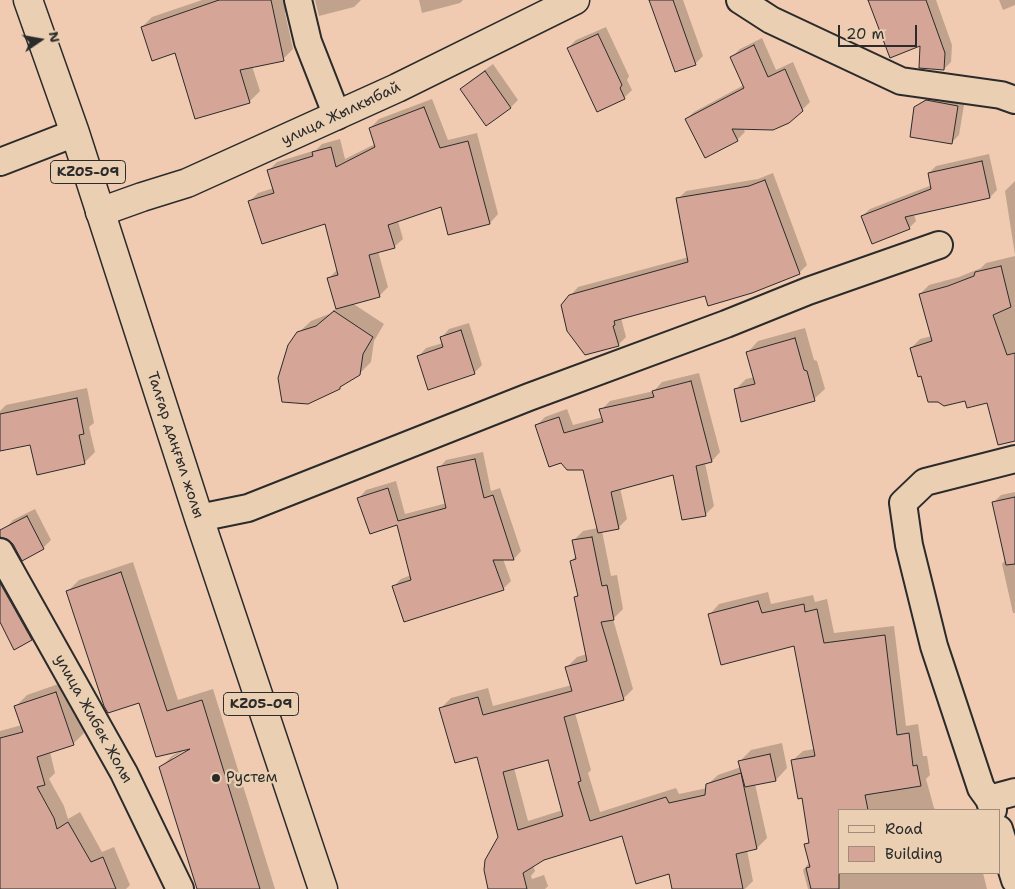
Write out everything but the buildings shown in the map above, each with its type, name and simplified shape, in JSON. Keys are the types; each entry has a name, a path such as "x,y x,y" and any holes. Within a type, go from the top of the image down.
{"main road":[{"name":"Талғар даңғыл жолы","path":"28,0 75,133 198,518 323,889"},
{"name":"улица Жылкыбай","path":"100,212 187,184 397,88 541,8 575,0"}],"street":[{"path":"298,0 308,42 337,116"},
{"path":"740,0 771,20 902,80 1000,95 1015,100"},
{"path":"0,162 75,133"},
{"path":"198,518 248,508 529,397 726,324 808,291 939,245"},
{"path":"1015,459 925,482 903,503 909,546 934,646 981,788 991,805 1015,792"},
{"name":"улица Жибек Жолы","path":"0,552 124,773 180,889"},
{"path":"1000,832 1015,880"}],"place":[{"name":"Рустем","path":"216,778"}]}
